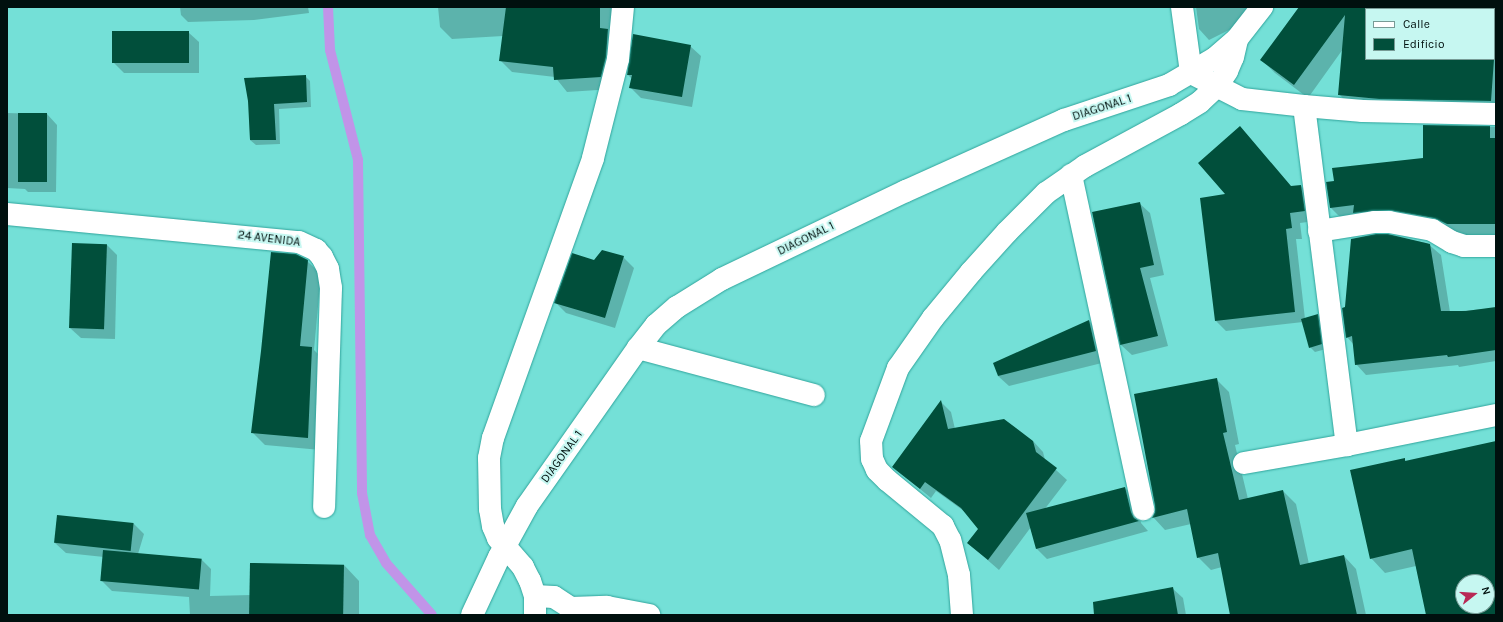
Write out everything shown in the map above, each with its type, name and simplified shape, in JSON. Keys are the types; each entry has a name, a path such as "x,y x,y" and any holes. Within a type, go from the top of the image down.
{"street":[{"path":"622,7 618,59 593,158 493,438 489,458 490,509 493,526 504,547 523,567 535,605 554,596 579,612 607,607 649,615"},
{"path":"1182,7 1191,73 1242,99 1304,106 1416,114 1496,114"},
{"name":"DIAGONAL 1","path":"476,608 504,547 527,506 638,348 656,325 677,307 722,279 906,191 1064,120 1099,107 1141,96 1169,85 1214,58 1237,39 1262,7"},
{"path":"962,615 959,575 950,540 943,526 877,470 872,459 871,441 898,368 933,318 1006,232 1046,193 1072,175 1200,102 1216,86 1227,71 1233,57 1237,39"},
{"path":"1304,106 1347,445"},
{"path":"1072,175 1143,509"},
{"name":"24 AVENIDA","path":"7,214 299,242 316,250 322,257 328,269 331,288 324,507"},
{"path":"1319,231 1375,222 1389,222 1432,230 1452,242 1464,246 1496,246"},
{"path":"638,348 814,395"},
{"path":"1244,463 1347,445 1496,415"}],"building":[{"path":"506,7 600,7 600,28 608,29 606,57 601,77 554,80 553,67 499,61"},
{"path":"1299,7 1366,7 1365,60 1494,60 1491,101 1379,99 1338,95 1345,15 1294,85 1260,60"},
{"path":"112,31 189,31 189,63 112,63"},
{"path":"633,34 691,45 682,97 629,88 632,75 627,75"},
{"path":"306,75 307,102 274,104 276,140 250,140 248,101 244,78"},
{"path":"18,113 47,113 47,182 18,182"},
{"path":"1423,125 1490,126 1490,138 1496,138 1496,224 1447,224 1434,218 1389,210 1353,213 1354,205 1330,208 1326,182 1334,181 1332,168 1423,158"},
{"path":"1240,126 1291,186 1301,185 1305,211 1290,213 1292,228 1286,229 1295,312 1215,321 1200,198 1225,194 1198,163"},
{"path":"1140,202 1154,265 1140,268 1158,336 1120,345 1092,212"},
{"path":"1376,234 1388,234 1430,244 1441,311 1466,311 1496,307 1496,350 1448,357 1447,355 1355,365 1352,336 1346,338 1342,308 1345,307 1351,239"},
{"path":"72,243 107,244 104,329 69,328"},
{"path":"602,250 624,256 605,318 554,303 572,253 594,260"},
{"path":"271,252 296,254 308,260 300,346 312,347 308,438 251,433"},
{"path":"1318,314 1322,344 1309,348 1301,319"},
{"path":"1089,320 1096,351 998,376 993,363"},
{"path":"1217,378 1227,432 1223,433 1239,500 1283,490 1300,565 1344,555 1357,615 1230,615 1218,553 1197,558 1187,509 1152,518 1155,512 1155,506 1134,394"},
{"path":"941,400 948,429 1004,419 1033,441 1036,452 1057,468 988,560 967,543 978,529 961,508 925,482 920,489 892,467"},
{"path":"1496,441 1496,615 1426,615 1412,549 1370,559 1350,470 1405,458 1405,461"},
{"path":"1125,487 1131,512 1134,518 1139,521 1036,549 1026,513"},
{"path":"57,515 134,523 131,551 54,543"},
{"path":"103,550 202,559 199,590 100,581"},
{"path":"250,563 344,565 343,615 249,615"},
{"path":"1173,587 1178,615 1094,615 1093,602"}],"waterway":[{"path":"328,7 330,50 358,160 362,493 370,535 386,563 432,615"}]}
